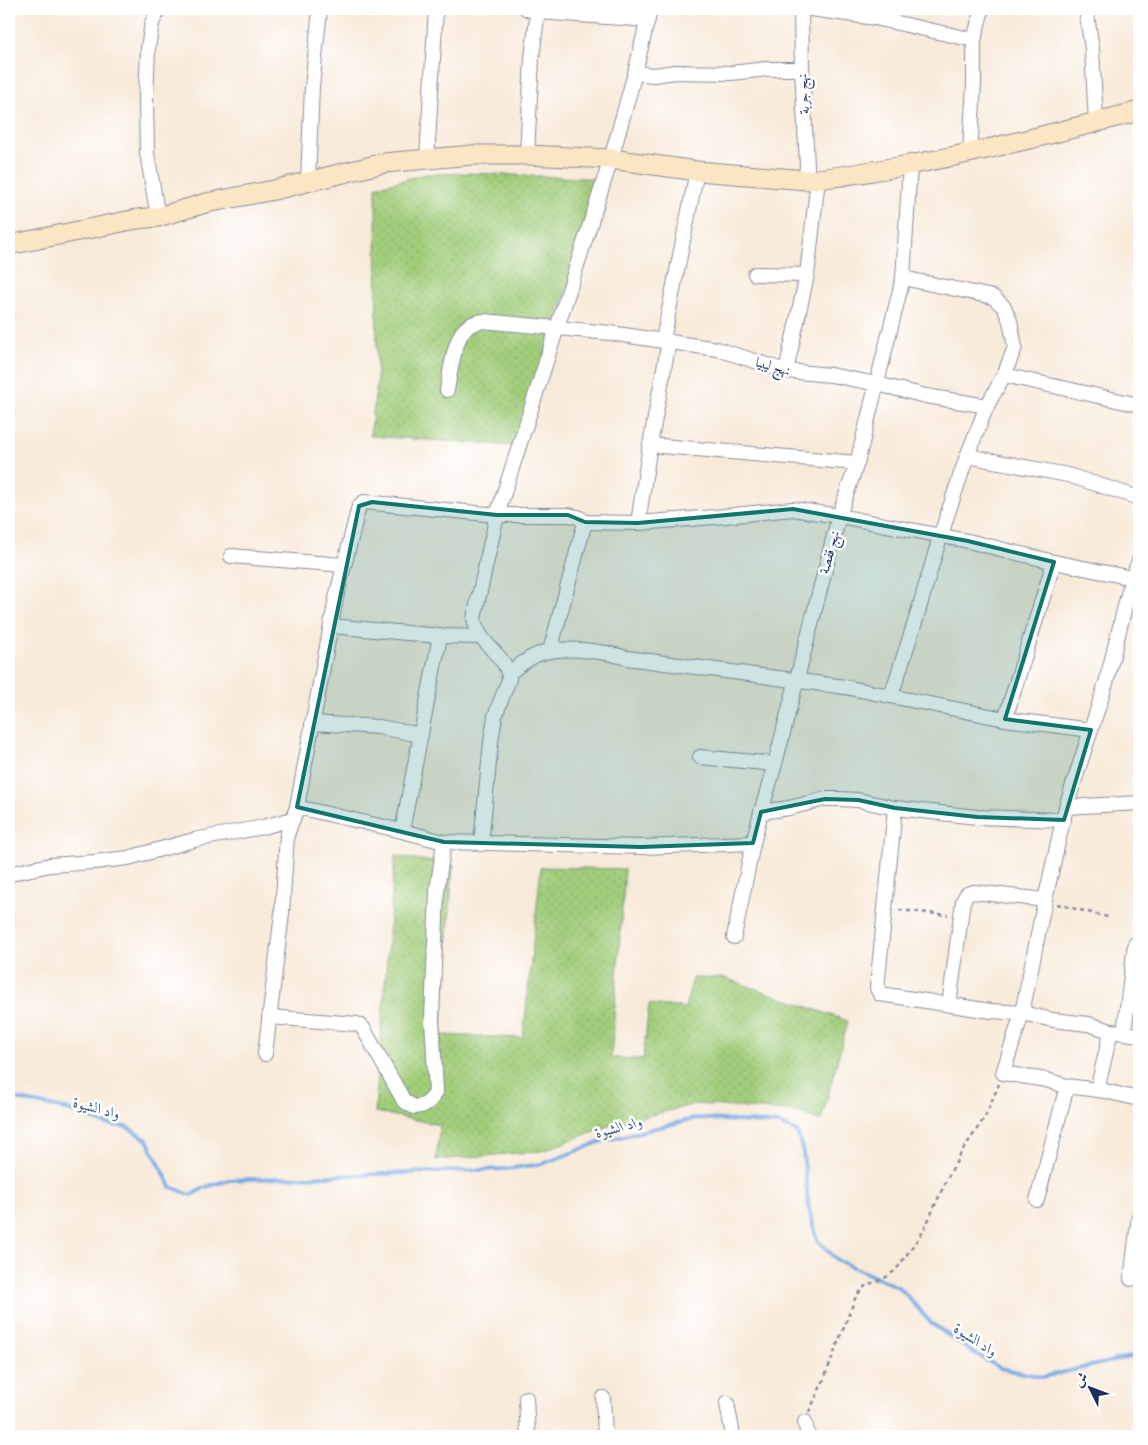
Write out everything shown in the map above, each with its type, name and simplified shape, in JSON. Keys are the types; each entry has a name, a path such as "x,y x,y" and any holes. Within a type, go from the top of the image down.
{"main road":[{"path":"9,246 137,219 158,217 206,203 308,182 384,163 472,155 527,154 610,159 698,171 812,180 970,154 1139,111"}],"street":[{"path":"158,217 147,153 146,98 148,48 152,23 159,9"},
{"path":"308,182 312,88 320,9"},
{"path":"428,158 436,9"},
{"name":"نهج جربة","path":"786,371 807,275 812,180 807,166 801,9"},
{"path":"811,9 875,18 974,40"},
{"path":"970,154 974,84 974,40 982,9"},
{"path":"1086,9 1092,49 1096,122"},
{"path":"481,844 490,742 496,716 509,679 509,673 505,665 480,636 475,626 474,618 497,515 558,328 610,159 635,73 649,14 534,10 527,154"},
{"path":"635,73 654,75 675,72 731,73 767,69 802,69"},
{"name":"نهج قفصة","path":"734,937 760,812 775,764 839,516 857,463 903,278 910,165"},
{"path":"638,522 666,341 698,171"},
{"path":"756,274 807,275"},
{"path":"891,696 940,537 968,456 987,406 1004,376 1015,347 1010,321 1004,307 993,297 903,278"},
{"name":"نهج ليبيا","path":"446,390 458,339 465,329 483,321 558,328 718,348 786,371 877,384 926,396 987,406"},
{"path":"1004,376 1139,404"},
{"path":"650,445 857,463"},
{"path":"968,456 1068,475 1139,498"},
{"path":"265,1054 282,912 287,834 295,813 343,565 358,506 364,502 497,515 568,515 578,517 584,522 638,522 715,517 788,509 839,516 968,541 1054,562 1132,578"},
{"path":"550,651 584,522"},
{"path":"231,556 343,565"},
{"path":"1139,561 1132,578 1106,683 1065,814 1022,1013 1003,1073 1139,1099"},
{"path":"1005,719 1054,562"},
{"path":"330,626 440,636 480,636"},
{"path":"402,831 440,636"},
{"path":"509,673 532,657 550,651 590,650 627,658 845,687 1005,719 1091,730"},
{"path":"312,723 380,727 421,736"},
{"path":"700,757 775,764"},
{"path":"760,812 790,808 825,799 858,800 895,808 977,817 1065,814 1139,803"},
{"path":"895,808 877,988 880,994 991,1011 1022,1013 1139,1035"},
{"path":"9,875 50,865 128,858 194,840 263,827 295,813 402,831 444,842 641,847 753,843"},
{"path":"269,1017 357,1024 363,1028 404,1101 414,1107 427,1104 432,1099 436,1092 432,1019 437,891 444,842"},
{"path":"949,1005 963,901 967,894 974,892 1045,900"},
{"path":"1097,1090 1117,1032 1135,944"},
{"path":"1037,1200 1066,1086"},
{"path":"1131,1278 1139,1216"},
{"path":"526,1398 528,1436"},
{"path":"603,1398 604,1436"},
{"path":"727,1403 733,1436"},
{"path":"804,1422 808,1436"}],"path":[{"path":"1045,900 1111,918"},
{"path":"885,909 962,916"},
{"path":"804,1422 824,1379 856,1296 866,1285 882,1280 896,1270 924,1230 960,1153 985,1116 1003,1073"}],"highlighted area":[{"path":"372,502 497,515 568,515 585,522 638,523 793,509 968,541 1054,562 1005,719 1091,730 1064,820 977,817 895,808 858,800 825,799 761,812 753,843 641,847 444,842 297,807 359,506"}],"green space":[{"path":"469,173 603,179 515,446 370,436 377,382 376,187 426,174"},
{"path":"395,856 453,865 441,1035 523,1038 541,867 625,869 611,1058 643,1059 649,1004 685,1008 693,978 725,978 848,1021 821,1121 799,1112 695,1104 605,1127 542,1151 436,1160 440,1125 375,1112"}],"waterway":[{"name":"واد الشيوة","path":"9,1099 65,1109 106,1124 127,1127 147,1140 171,1187 191,1195 206,1187 229,1180 506,1169 542,1164 603,1141 697,1118 779,1124 797,1132 803,1152 809,1209 817,1240 837,1260 900,1288 931,1323 971,1351 1000,1368 1043,1377 1139,1355"}]}
